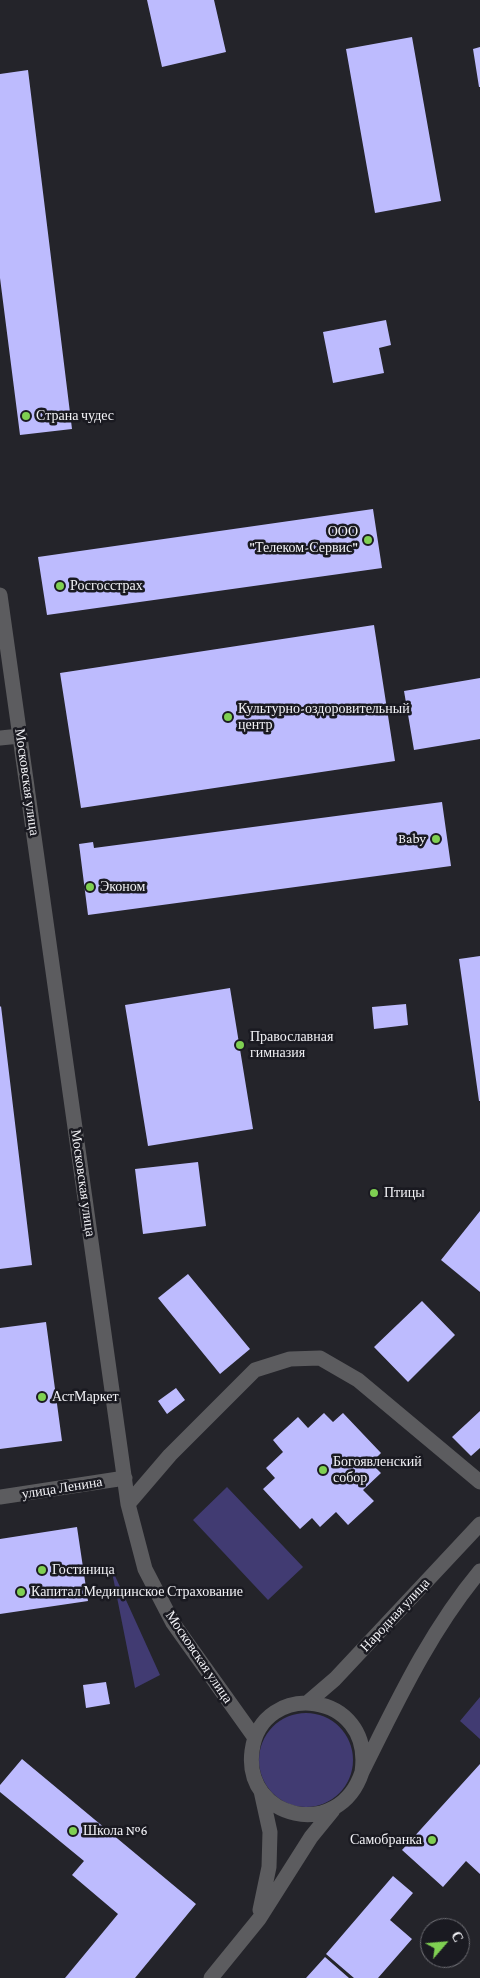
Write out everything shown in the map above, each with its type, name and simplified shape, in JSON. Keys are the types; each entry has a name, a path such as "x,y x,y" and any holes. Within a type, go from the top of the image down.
{"street":[{"name":"Московская улица","path":"0,595 128,1504 145,1570 173,1623 255,1738"},
{"path":"0,738 20,736"},
{"path":"128,1504 170,1455 255,1370 290,1359 320,1358 358,1380 480,1482"},
{"name":"улица Ленина","path":"0,1497 125,1478"},
{"name":"Народная улица","path":"307,1702 335,1679 480,1524"},
{"path":"211,1978 259,1919 311,1837 333,1810 352,1794 406,1684 445,1618 480,1571"},
{"path":"333,1810 309,1816 297,1815 283,1810 271,1802 261,1790 254,1778 251,1765 255,1738 265,1722 272,1715 289,1706 307,1702 330,1707 350,1721 357,1732 362,1745 364,1759 362,1772"},
{"path":"259,1919 269,1867 270,1832 261,1790"}],"shaded area":[{"path":"227,1487 303,1567 268,1600 193,1520"},
{"path":"111,1567 160,1675 135,1688"},
{"path":"480,1697 480,1739 460,1721"},
{"path":"306,1713 324,1717 339,1727 349,1742 353,1760 349,1778 339,1793 324,1803 306,1807 288,1803 273,1793 263,1778 259,1760 263,1742 273,1727 288,1717"}],"building":[{"path":"147,0 214,0 226,52 162,67"},
{"path":"412,37 441,201 375,213 346,49"},
{"path":"480,47 480,87 479,87 473,49"},
{"path":"28,70 72,429 20,435 0,278 0,74"},
{"path":"386,320 391,345 379,348 384,373 333,383 323,332"},
{"path":"373,509 382,568 47,615 38,557"},
{"name":"Культурно-оздоровительный центр","path":"374,625 395,761 81,808 60,673"},
{"path":"480,678 480,739 414,750 404,691"},
{"path":"442,802 451,866 88,915 79,844 93,842 94,848"},
{"path":"480,956 480,1101 479,1101 459,959"},
{"name":"Православная гимназия","path":"230,988 253,1129 148,1146 125,1005"},
{"path":"406,1004 408,1025 374,1029 372,1007"},
{"path":"0,1007 32,1265 0,1269"},
{"path":"198,1162 206,1226 143,1234 135,1169"},
{"path":"480,1211 480,1292 441,1260"},
{"path":"188,1274 250,1349 220,1374 158,1298"},
{"path":"422,1301 455,1335 408,1382 374,1347"},
{"path":"46,1322 62,1441 0,1449 0,1328"},
{"path":"176,1388 185,1400 167,1414 158,1401"},
{"path":"480,1411 480,1448 471,1456 452,1437"},
{"name":"Богоявленский собор","path":"324,1413 333,1422 343,1413 381,1453 371,1463 381,1473 363,1490 374,1501 348,1525 336,1512 320,1527 312,1518 300,1529 263,1489 275,1478 266,1468 283,1452 273,1440 298,1417 308,1428"},
{"name":"Гостиница","path":"77,1527 88,1601 0,1614 0,1539"},
{"path":"106,1682 110,1704 86,1708 83,1685"},
{"name":"Школа №6","path":"22,1759 196,1904 135,1978 65,1978 118,1914 72,1875 84,1861 0,1792 0,1785"},
{"path":"480,1764 480,1874 466,1861 443,1887 402,1850"},
{"path":"393,1876 413,1893 390,1920 412,1939 378,1978 354,1978 326,1954"},
{"path":"325,1957 349,1978 306,1978"}],"place":[{"name":"Страна чудес","path":"26,416"},
{"name":"ООО \"Телеком-Сервис\"","path":"368,540"},
{"name":"Росгосстрах","path":"60,586"},
{"name":"Культурно-оздоровительный центр","path":"228,717"},
{"name":"Baby","path":"436,839"},
{"name":"Эконом","path":"90,887"},
{"name":"Православная гимназия","path":"240,1045"},
{"name":"Птицы","path":"374,1193"},
{"name":"АстМаркет","path":"42,1397"},
{"name":"Богоявленский собор","path":"323,1470"},
{"name":"Гостиница","path":"42,1570"},
{"name":"Капитал Медицинское Страхование","path":"21,1592"},
{"name":"Школа №6","path":"73,1831"},
{"name":"Самобранка","path":"432,1840"}]}
